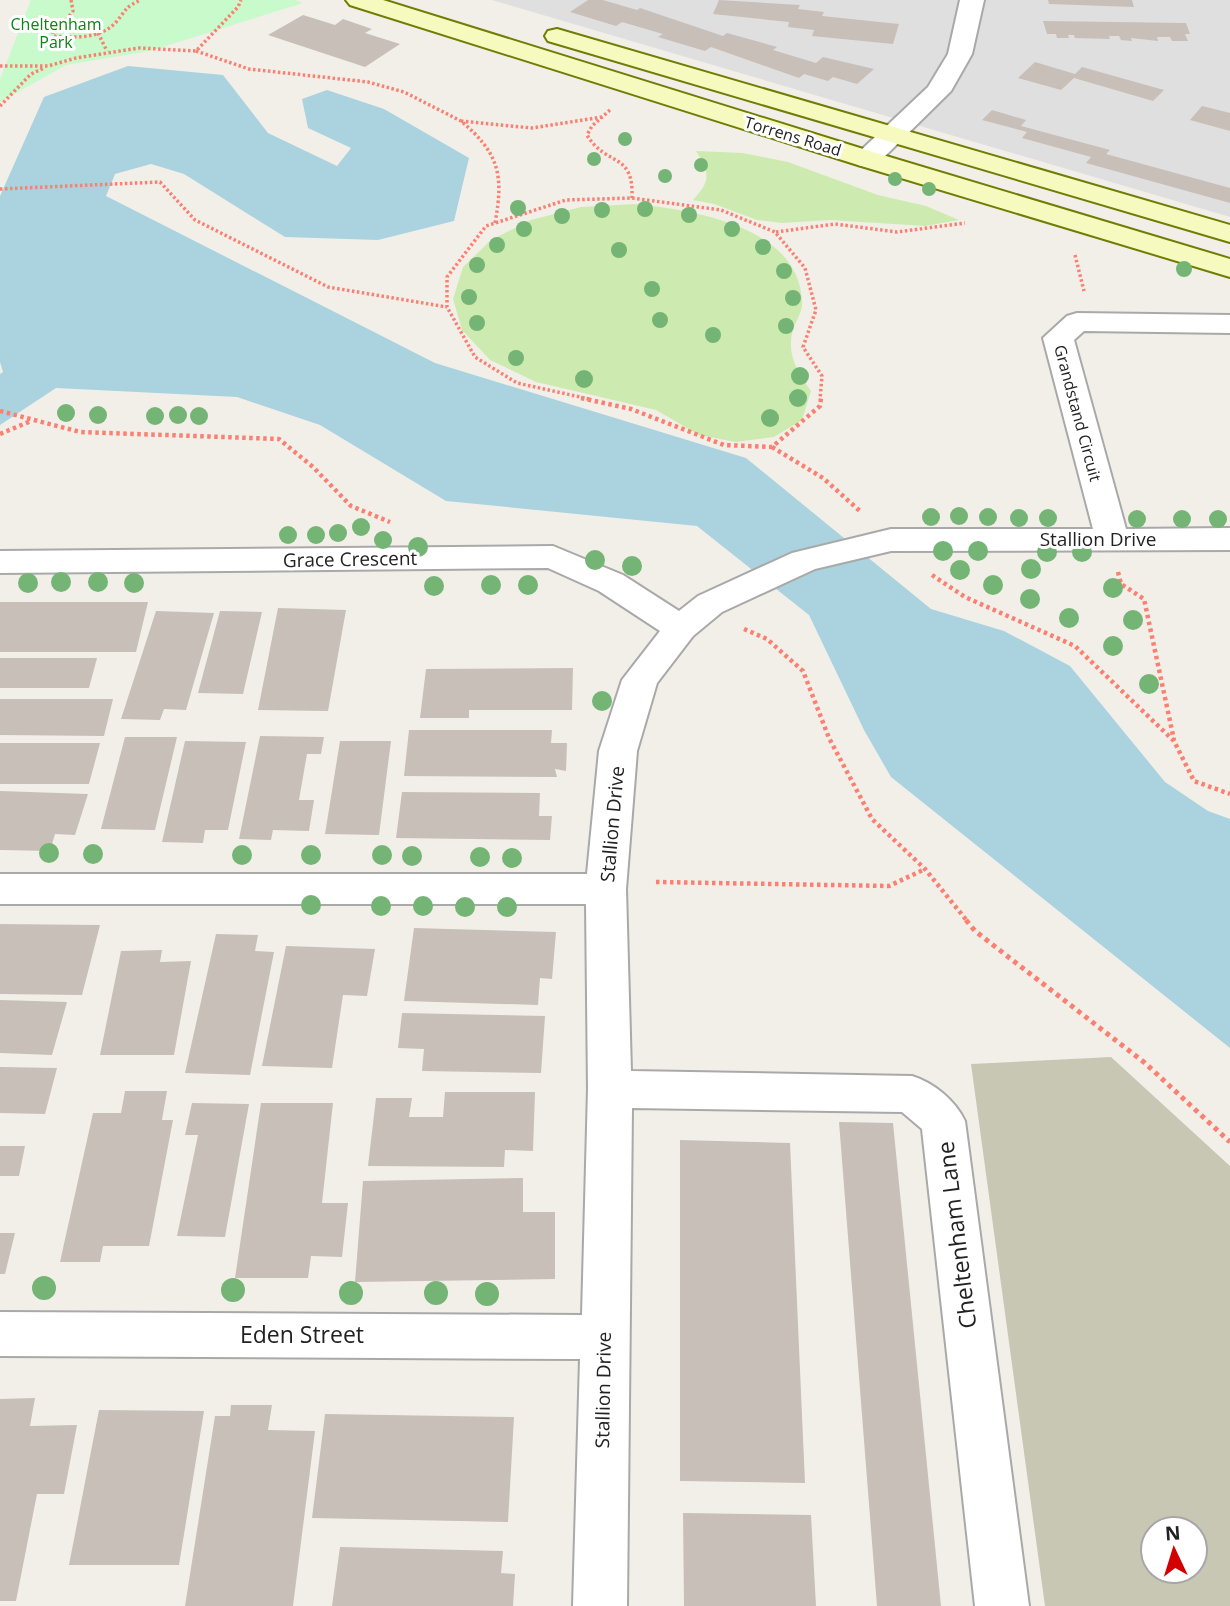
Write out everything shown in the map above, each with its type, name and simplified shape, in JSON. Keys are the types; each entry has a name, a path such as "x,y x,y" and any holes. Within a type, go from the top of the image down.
{"main road":[{"name":"Torrens Road","path":"358,0 621,94 867,159 1230,268"},
{"path":"434,0 485,15"},
{"name":"Torrens Road","path":"537,30 1230,234"},
{"path":"621,94 650,76 653,69 640,60"}],"street":[{"path":"867,159 938,91 960,54 972,0"},
{"name":"Grandstand Circuit","path":"1115,555 1058,338 1077,322 1230,324"},
{"name":"Stallion Drive","path":"600,1606 603,1337 610,1089 606,889 618,751 640,680 681,628 710,604 804,561 896,540 1115,555 1230,538"},
{"name":"Grace Crescent","path":"0,562 554,557 611,583 681,628"},
{"path":"0,889 606,889"},
{"name":"Cheltenham Lane","path":"610,1089 912,1094 943,1121 1002,1606"},
{"name":"Eden Street","path":"0,1334 603,1337"}],"path":[{"path":"71,0 73,10 69,17 52,31 54,36 79,37 98,33 117,21 124,8 141,0"},
{"path":"196,51 238,7 241,0"},
{"path":"98,33 107,52"},
{"path":"0,106 30,74 48,66 107,52 139,48 196,51 249,69 284,75 368,82 404,92 438,107 478,134 492,150 501,181 495,223"},
{"path":"0,66 48,66"},
{"path":"621,94 587,135 590,144 600,153 629,171 632,177 632,198"},
{"path":"461,121 510,130 536,130 602,117"},
{"path":"0,188 160,182 195,220 328,286 447,307"},
{"path":"772,447 820,406 822,376 803,347 816,310 805,268 775,232 721,210 632,198 566,200 486,226 447,277 447,307 475,358 517,383 631,409 724,445 772,447 823,478 868,519 891,524 896,540 914,562 965,597 1075,646 1174,741"},
{"path":"775,232 835,224 897,232 975,222"},
{"path":"1073,248 1093,323"},
{"path":"0,411 32,421 0,434"},
{"path":"1115,555 1121,584 1144,599 1174,741 1194,781 1230,794"},
{"path":"656,882 889,886 925,869"}],"shaded area":[{"path":"492,0 1230,0 1230,217"},
{"path":"1111,1057 1230,1166 1230,1606 1045,1606 971,1064"}],"green space":[{"name":"Cheltenham Park","path":"31,0 295,0 303,3 150,51 66,65 0,102 0,79"},
{"path":"696,151 743,153 788,162 878,195 926,206 959,220 925,226 830,220 782,223 757,220 714,204 693,200 706,182 706,171"},
{"path":"635,204 685,211 739,227 763,239 783,255 797,276 802,302 791,345 797,369 811,391 802,420 774,437 736,442 699,435 656,410 536,382 490,360 462,330 453,299 463,267 491,240 531,220 581,207"}],"water":[{"path":"128,66 223,75 268,133 337,166 351,148 308,128 302,99 327,90 384,109 469,158 454,221 378,240 285,237 184,174 151,164 115,174 106,196 435,363 746,458 931,609 1004,631 1070,666 1165,782 1208,811 1230,819 1230,1048 891,777 864,730 809,615 697,526 446,501 320,425 237,397 56,388 0,425 0,374 3,372 0,362 0,196 44,97"}],"building":[{"path":"588,0 603,0 637,10 640,8 723,36 727,33 777,47 773,50 816,63 823,57 874,69 857,84 833,77 828,81 804,74 799,78 711,47 705,51 658,37 663,34 622,22 616,26 570,12"},
{"path":"719,0 800,5 798,9 824,12 822,16 899,24 893,44 812,36 814,30 788,27 789,22 713,14"},
{"path":"1048,0 1132,0 1134,7 1049,4"},
{"path":"303,15 335,25 343,19 372,29 365,33 400,44 365,67 268,35"},
{"path":"1043,21 1186,23 1190,34 1185,34 1188,41 1172,41 1170,37 1157,37 1158,41 1131,38 1132,41 1121,40 1119,36 1109,36 1110,39 1075,38 1074,35 1057,38 1056,34 1047,34"},
{"path":"1035,62 1075,74 1082,67 1164,90 1153,101 1074,78 1061,90 1018,78"},
{"path":"1202,106 1230,113 1230,131 1190,120"},
{"path":"992,110 1026,120 1021,126 1110,150 1106,154 1230,188 1230,203 1086,163 1091,157 1022,138 1027,132 982,120"},
{"path":"0,602 148,602 136,652 0,652"},
{"path":"278,608 346,610 328,711 258,710"},
{"path":"156,611 214,613 186,710 164,709 160,720 121,719"},
{"path":"220,611 262,612 243,694 198,693"},
{"path":"0,658 97,658 89,688 0,688"},
{"path":"573,668 572,710 469,710 469,718 420,718 426,669"},
{"path":"0,699 113,699 104,736 0,735"},
{"path":"409,730 552,730 551,743 567,743 566,771 555,769 557,777 404,776"},
{"path":"260,736 324,737 321,754 307,754 299,800 314,800 309,831 273,830 271,840 239,839"},
{"path":"125,737 177,737 155,830 101,829"},
{"path":"185,741 246,742 228,830 205,830 203,843 162,842"},
{"path":"340,741 391,741 379,835 325,834"},
{"path":"0,743 100,743 89,784 0,784"},
{"path":"0,791 88,794 75,835 55,834 50,851 0,850"},
{"path":"402,792 540,793 539,816 552,816 550,840 396,838"},
{"path":"0,924 100,925 82,995 0,994"},
{"path":"414,928 556,932 552,979 540,978 538,1005 404,1001"},
{"path":"216,934 258,935 255,951 274,952 250,1075 185,1073"},
{"path":"286,946 375,949 367,996 343,995 332,1068 262,1066"},
{"path":"162,950 160,962 191,961 174,1055 100,1055 121,951"},
{"path":"0,1000 67,1002 52,1055 0,1053"},
{"path":"402,1013 545,1016 541,1073 422,1071 424,1049 398,1048"},
{"path":"0,1067 57,1068 45,1114 0,1113"},
{"path":"125,1091 167,1091 162,1120 173,1120 149,1246 103,1246 100,1262 60,1262 93,1113 121,1113"},
{"path":"445,1092 535,1092 533,1151 505,1150 504,1167 368,1166 376,1098 412,1098 409,1117 443,1117"},
{"path":"192,1103 249,1104 225,1237 177,1236 198,1135 185,1135"},
{"path":"261,1103 333,1103 322,1203 348,1203 342,1257 311,1256 308,1278 235,1278"},
{"path":"839,1122 893,1123 941,1606 877,1606"},
{"path":"680,1140 790,1143 805,1483 680,1481"},
{"path":"0,1146 25,1146 19,1176 0,1176"},
{"path":"523,1178 523,1212 555,1212 555,1279 355,1282 363,1181"},
{"path":"0,1233 15,1233 5,1274 0,1274"},
{"path":"35,1398 30,1426 77,1425 64,1494 37,1494 16,1601 0,1601 0,1399"},
{"path":"231,1405 272,1405 268,1430 315,1431 293,1606 185,1606 215,1416 230,1416"},
{"path":"99,1410 204,1411 179,1565 69,1565"},
{"path":"325,1414 514,1417 508,1522 312,1518"},
{"path":"683,1513 811,1515 816,1606 684,1606"},
{"path":"340,1547 503,1551 501,1573 515,1574 513,1606 332,1606"}]}
